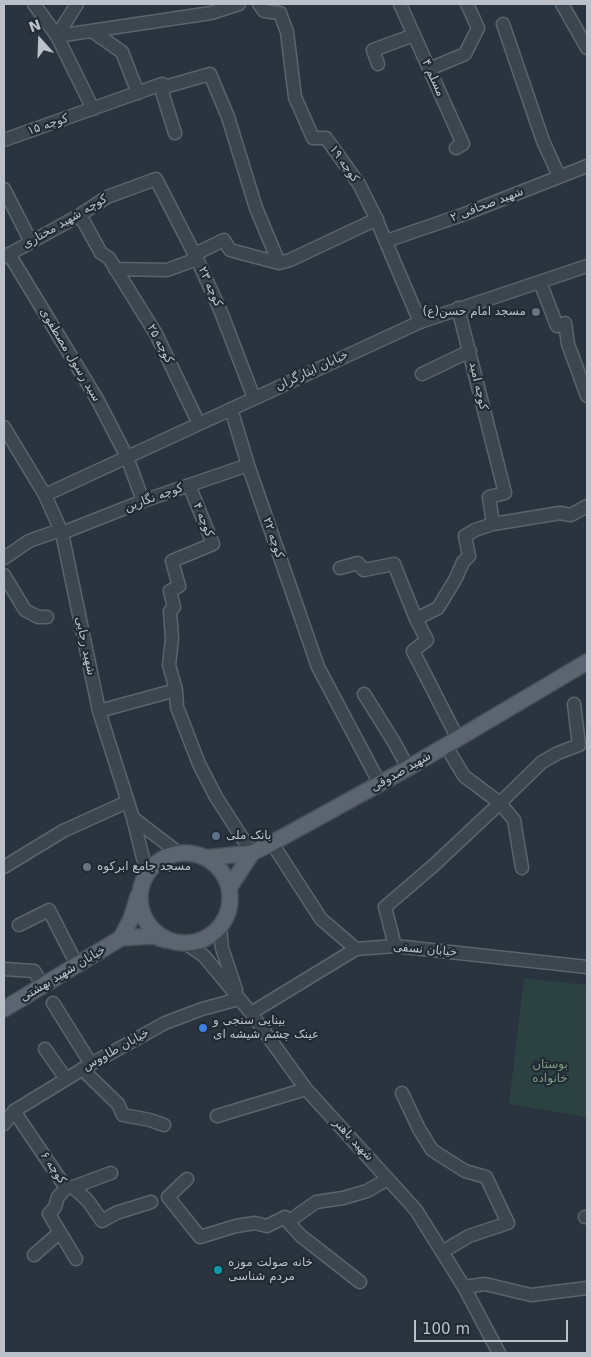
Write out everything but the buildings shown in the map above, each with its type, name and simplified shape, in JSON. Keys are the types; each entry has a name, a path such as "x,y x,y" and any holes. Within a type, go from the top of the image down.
{"main road":[{"name":"شهید صدوقی","path":"205,858 252,853 272,843 452,743 587,662"},
{"path":"229,888 252,853"},
{"path":"180,854 193,854 205,858 216,866 224,876 229,888 230,902 227,915 220,927 210,936 198,942 178,942 153,936 122,938 131,919 144,881 156,864 167,857 180,854"},
{"path":"144,881 140,901 143,914 149,926 159,935 178,942"},
{"name":"خیابان شهید بهشتی","path":"4,1009 122,938"}],"street":[{"path":"34,4 57,36 93,109"},
{"path":"57,36 76,4"},
{"path":"57,36 212,13 239,4"},
{"name":"کوچه ۱۹","path":"259,4 264,10 280,13 287,32 295,97 312,138 326,138 359,184 386,241 420,322"},
{"name":"مسلم ۴","path":"400,4 463,144 456,148"},
{"path":"429,69 465,54 478,28 467,4"},
{"path":"562,4 587,48"},
{"path":"503,24 543,141 559,176"},
{"path":"92,31 122,52 138,93"},
{"path":"378,64 373,50 414,35"},
{"name":"کوچه ۱۵","path":"4,140 162,84 168,86 210,74 228,117 256,208 279,263"},
{"path":"162,84 162,94 175,133"},
{"name":"شهید صحافی ۲","path":"386,241 462,215 587,166"},
{"name":"کوچه شهید مختاری","path":"6,256 80,215 107,197 156,179"},
{"name":"کوچه ۲۳","path":"156,179 196,256 221,312 254,398"},
{"path":"4,188 31,242"},
{"name":"کوچه ۲۵","path":"80,215 101,253 109,258 156,334 199,424"},
{"path":"115,269 167,270 224,240 230,250 279,263 290,260 376,219"},
{"name":"سید رسول مصطفوی","path":"6,256 97,400 127,457 143,502"},
{"name":"خیابان ایثارگران","path":"45,495 420,322 587,266"},
{"path":"540,282 557,326 564,323 568,344 587,396"},
{"name":"کوچه امید","path":"458,308 505,493 489,496 493,524"},
{"path":"422,374 470,351"},
{"name":"کوچه ۲۲","path":"231,409 248,465 318,667 380,784"},
{"name":"شهید رجایی","path":"4,427 45,495 61,532 98,711 133,818 144,881"},
{"name":"کوچه نگارین","path":"61,532 248,465"},
{"name":"کوچه ۴","path":"176,690 170,665 172,639 170,611 174,607 170,591 179,586 172,561 213,544 189,485"},
{"path":"416,619 438,608 463,562 469,556 465,536 475,530 493,524 560,513 571,515 587,506"},
{"path":"4,558 29,541 61,532"},
{"path":"340,568 358,563 364,570 394,564 416,619 427,640 413,651 464,776 500,803 514,820 522,868"},
{"path":"4,575 25,610 38,617 48,617"},
{"path":"98,711 176,690 178,707 199,764 216,796 252,853"},
{"path":"364,694 408,768"},
{"path":"395,946 385,907 434,866 542,762 579,745 574,704"},
{"path":"4,867 63,832 127,802"},
{"path":"133,818 180,854"},
{"path":"272,843 321,919 356,950"},
{"path":"19,925 49,910 77,965"},
{"path":"220,927 222,948 239,999"},
{"name":"شهید باهنر","path":"178,942 204,956 251,1013 306,1088 416,1210 464,1287 499,1353"},
{"name":"خیابان نسفی","path":"251,1013 356,950 395,946 587,967"},
{"path":"4,969 34,971 43,986"},
{"name":"خیابان طاووس","path":"4,1124 14,1111 86,1066 165,1023 202,1009 239,999"},
{"path":"53,1003 86,1066 118,1104 123,1115 150,1120 164,1125"},
{"path":"45,1049 66,1079"},
{"path":"217,1116 306,1088"},
{"path":"402,1093 419,1129 432,1150 465,1172 486,1177 508,1223 469,1236 442,1252"},
{"name":"کوچه ۶","path":"14,1111 70,1187 88,1201 102,1221 116,1213 151,1202"},
{"path":"76,1259 49,1214 55,1207 58,1197 70,1187 111,1173"},
{"path":"187,1179 168,1197 200,1237 236,1226 255,1223 267,1226 284,1217 302,1236 360,1282"},
{"path":"288,1222 316,1202 343,1198 368,1191 388,1179"},
{"path":"34,1256 60,1233"},
{"path":"464,1287 485,1284 531,1295 587,1288"}],"green space":[{"name":"بوستان خانواده","path":"524,978 587,985 587,1117 509,1104"}],"place":[{"name":"مسجد امام حسن(ع)","path":"536,312"},
{"name":"بانک ملی","path":"216,836"},
{"name":"مسجد جامع ابرکوه","path":"87,867"},
{"name":"بینایی سنجی و عینک چشم شیشه ای","path":"203,1028"},
{"name":"خانه صولت موزه مردم شناسی","path":"218,1270"}]}
